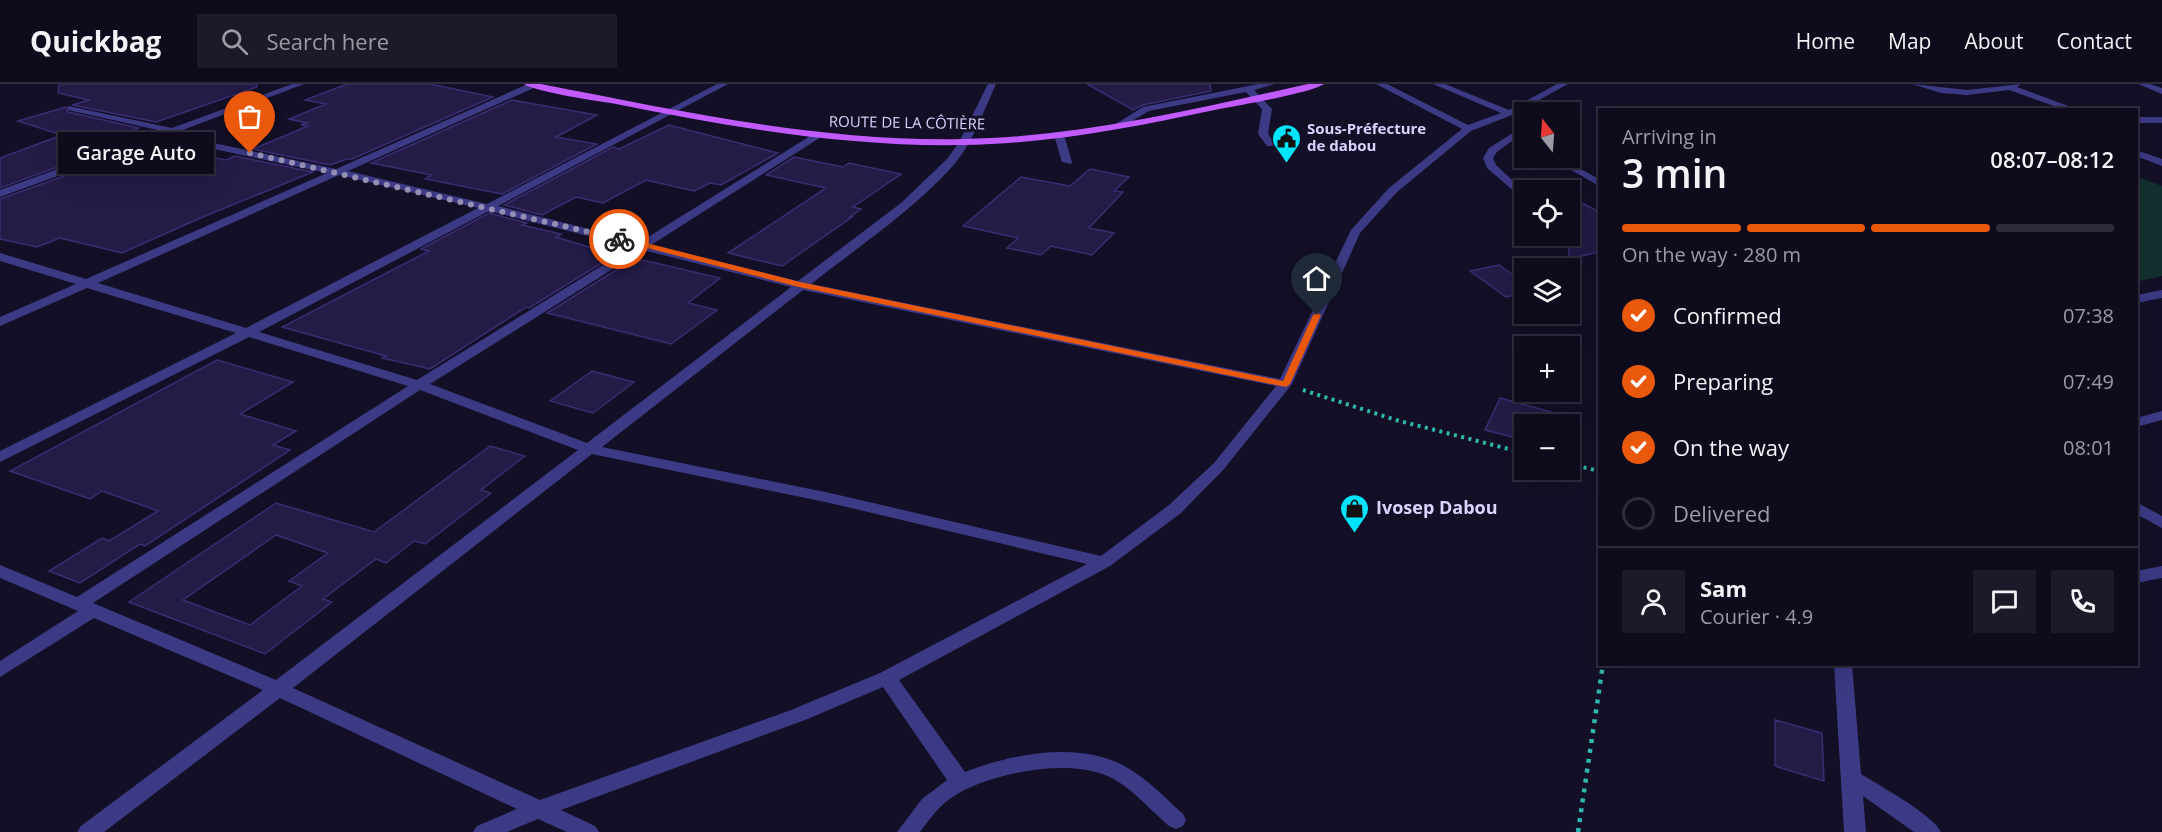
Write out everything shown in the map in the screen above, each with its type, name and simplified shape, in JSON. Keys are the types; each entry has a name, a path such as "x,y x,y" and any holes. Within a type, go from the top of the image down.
{"main road":[{"name":"ROUTE DE LA CÔTIÈRE","path":"530,85 818,135 881,140 964,142 1059,135 1192,112 1320,84"}],"street":[{"path":"0,194 300,84"},
{"path":"0,457 247,333 724,84"},
{"path":"88,832 278,689 905,205 952,160 964,142 992,84"},
{"path":"1119,125 1146,109 1272,84"},
{"path":"1380,84 1468,129 1509,126"},
{"path":"1437,84 1509,126"},
{"path":"1514,188 1491,166 1488,158 1509,126 1564,84"},
{"path":"1916,84 1958,92 2013,86 2070,108"},
{"path":"2142,84 2162,90"},
{"path":"0,322 530,85"},
{"path":"1248,89 1255,99 1267,109 1263,134 1270,144"},
{"path":"1180,103 1192,112"},
{"path":"71,108 173,131"},
{"path":"2138,120 2162,120"},
{"path":"484,832 537,810 798,716 887,678 1104,562 1175,509 1219,465 1286,384 1299,350 1355,232 1393,190 1468,129"},
{"path":"162,135 338,172 487,207 799,285 1286,384"},
{"path":"0,670 86,607 419,385 818,135"},
{"path":"1059,135 1067,162"},
{"path":"2138,154 2162,164"},
{"path":"1573,168 1598,182"},
{"path":"0,257 419,385 590,449 830,498 1104,562"},
{"path":"2140,298 2162,294"},
{"path":"2140,298 2162,306"},
{"path":"2138,422 2162,415"},
{"path":"2138,508 2162,523"},
{"path":"0,571 278,689 588,832"},
{"path":"2138,578 2162,572"},
{"path":"1843,666 1856,832"},
{"path":"887,678 961,783"},
{"path":"908,832 930,804 944,792 961,783 1026,764 1060,759 1090,761 1110,767 1130,780 1176,820"},
{"path":"1852,779 1899,808 1930,832"}],"path":[{"path":"1286,384 1396,420 1514,450"},
{"path":"1580,467 1598,471"},
{"path":"1578,832 1603,666"}],"green space":[{"path":"2138,177 2162,186 2162,276 2138,282"}],"building":[{"path":"59,84 257,84 257,87 156,122 72,105 89,100 58,93"},
{"path":"347,84 430,84 493,97 352,159 330,165 253,149 308,126 301,125 307,123 289,119 326,104 305,100"},
{"path":"1087,84 1210,84 1211,91 1143,105 1133,110"},
{"path":"512,100 597,115 556,137 597,144 502,194 425,179 432,175 371,163"},
{"path":"66,107 68,112 139,128 120,135 127,136 120,139 129,141 0,188 0,158 62,135 18,121"},
{"path":"669,125 778,153 721,185 710,183 694,191 646,180 603,203 576,197 542,215 504,205 613,147 619,149"},
{"path":"150,145 226,160 235,156 313,172 122,253 60,238 37,247 0,239 0,199"},
{"path":"794,157 843,167 849,163 901,174 853,207 861,209 850,217 852,217 782,266 728,253 826,188 766,175"},
{"path":"1090,169 1129,177 1114,191 1123,192 1089,228 1114,233 1092,255 1051,246 1041,255 1007,248 1018,238 963,226 1021,177 1070,186"},
{"path":"1580,202 1598,211 1598,252 1569,258 1569,246 1580,246"},
{"path":"489,213 527,223 522,225 561,234 556,237 615,255 529,308 526,307 430,369 382,358 386,356 282,327 429,251 421,249"},
{"path":"632,260 640,262 643,260 720,278 688,303 717,310 671,344 547,313"},
{"path":"1499,265 1514,276 1514,295 1506,297 1470,271"},
{"path":"217,360 293,382 240,414 296,431 273,445 290,450 145,546 140,544 80,583 49,571 102,538 109,541 158,511 102,491 90,499 10,471"},
{"path":"592,371 634,382 593,413 550,401"},
{"path":"1500,398 1558,414 1514,414 1514,437 1485,430"},
{"path":"490,446 525,456 481,490 491,493 425,544 414,541 386,563 376,559 323,599 332,602 265,654 129,602 276,503 374,532","holes":["276,535 328,553 289,581 302,586 250,625 183,600"]},
{"path":"1775,720 1822,733 1824,781 1775,766"}],"way so far":[{"path":"250,153 619,239"}],"place":[{"name":"Garage Auto","path":"250,153"},
{"name":"Sous-Préfecture de dabou","path":"1286,164"},
{"name":"Ivosep Dabou","path":"1355,534"}],"route":[{"path":"619,239 799,285 1286,384 1299,350 1317,315"}]}
